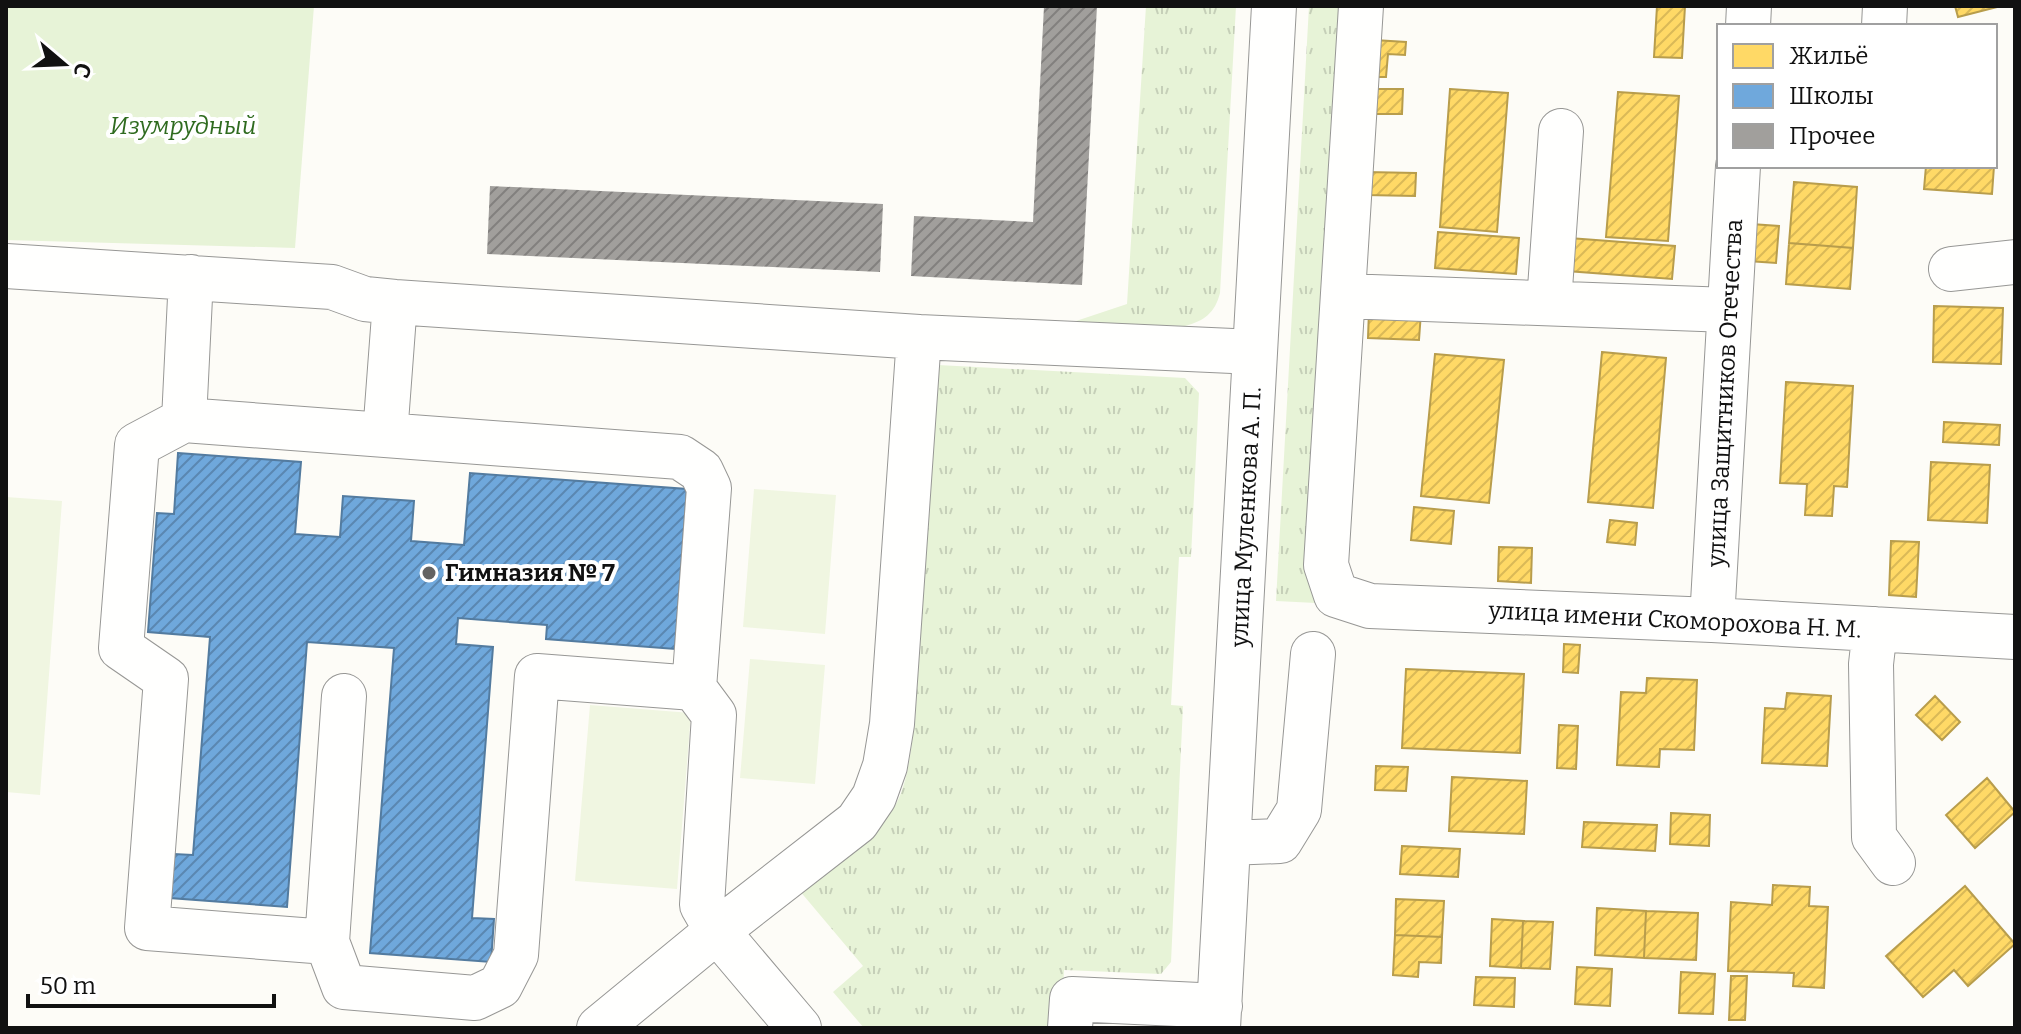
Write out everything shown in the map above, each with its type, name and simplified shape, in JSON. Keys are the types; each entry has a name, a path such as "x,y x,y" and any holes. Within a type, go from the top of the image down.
{"street":[{"name":"улица Муленкова А. П.","path":"1219,1017 1274,6"},
{"path":"1361,6 1343,296 1729,310"},
{"path":"1549,303 1561,131"},
{"name":"улица Защитников Отечества","path":"1712,620 1738,168"},
{"path":"1951,269 2015,262"},
{"path":"6,266 332,287 365,299 395,302 919,337 1255,352"},
{"path":"184,420 191,277"},
{"name":"улица имени Скоморохова Н. М.","path":"1343,296 1326,565 1336,595 1370,606 1712,620 2015,637"},
{"path":"385,435 395,302"},
{"path":"599,1028 857,822 874,797 885,766 892,724 919,337"},
{"path":"327,942 147,928 166,679 121,648 137,445 184,420 680,457 701,471 709,488 694,688 714,715 702,905 717,931 799,1028"},
{"path":"1875,629 1871,664 1874,837 1893,863"},
{"path":"1228,843 1280,841 1299,810 1313,654"},
{"path":"344,696 327,942 344,987 475,998 500,986 516,955 537,676 694,688"},
{"path":"1070,1028 1072,999 1219,1017"}],"green space":[{"name":"Изумрудный","path":"6,6 314,6 295,248 6,240"},
{"path":"1146,6 1236,6 1220,293 1208,315 1185,326 1070,323 1127,304"},
{"path":"1309,6 1350,6 1316,603 1276,601"},
{"path":"938,365 1185,378 1199,393 1191,557 1179,557 1171,705 1183,706 1171,962 1161,974 1064,970 1061,1028 864,1028 833,992 863,966 799,890 874,831 899,799 906,778 915,722"},
{"path":"754,489 836,495 825,634 743,627"},
{"path":"6,497 62,501 40,795 6,792"},
{"path":"750,659 825,665 815,784 740,778"},
{"path":"590,705 691,713 677,889 575,881"}],"building: Жильё":[{"path":"1657,6 1685,6 1682,58 1654,57"},
{"path":"1955,6 2001,6 1958,17"},
{"path":"1374,40 1406,42 1405,55 1388,54 1386,77 1371,77"},
{"path":"1370,89 1403,89 1402,114 1370,114"},
{"path":"1450,89 1508,93 1497,232 1440,227"},
{"path":"1618,92 1679,96 1668,241 1606,237"},
{"path":"1926,168 1994,168 1992,194 1924,189"},
{"path":"1366,172 1416,173 1415,196 1366,195"},
{"path":"1794,182 1857,187 1853,248 1789,243"},
{"path":"1751,224 1779,226 1776,263 1748,261"},
{"path":"1438,232 1519,238 1516,274 1435,268"},
{"path":"1569,238 1675,246 1672,279 1567,271"},
{"path":"1789,243 1853,248 1850,289 1786,284"},
{"path":"1934,306 2003,308 2001,364 1933,362"},
{"path":"1369,310 1421,312 1419,340 1368,338"},
{"path":"1602,352 1666,358 1653,508 1588,502"},
{"path":"1435,354 1504,360 1489,503 1421,496"},
{"path":"1786,382 1853,386 1847,487 1834,486 1832,516 1805,515 1807,484 1780,483"},
{"path":"1944,422 2000,425 1999,445 1943,442"},
{"path":"1931,462 1990,465 1987,523 1928,520"},
{"path":"1414,507 1454,511 1451,544 1411,540"},
{"path":"1610,520 1637,523 1635,545 1607,542"},
{"path":"1891,541 1919,542 1916,597 1889,595"},
{"path":"1499,547 1532,548 1531,583 1498,581"},
{"path":"1564,644 1580,645 1578,673 1563,672"},
{"path":"1406,669 1524,674 1520,753 1402,748"},
{"path":"1647,678 1697,680 1694,750 1660,749 1659,767 1617,765 1621,692 1646,693"},
{"path":"1787,693 1831,696 1827,766 1762,763 1765,708 1785,709"},
{"path":"1935,696 1960,722 1942,740 1916,715"},
{"path":"1559,725 1578,726 1576,769 1557,768"},
{"path":"1376,766 1408,767 1406,791 1375,790"},
{"path":"1452,777 1527,781 1524,834 1449,831"},
{"path":"1987,778 2015,812 1975,848 1946,815"},
{"path":"1671,813 1710,815 1709,846 1670,844"},
{"path":"1584,822 1657,825 1655,851 1582,847"},
{"path":"1402,846 1460,849 1458,877 1400,874"},
{"path":"1773,885 1810,887 1809,906 1828,907 1824,988 1793,986 1794,973 1728,971 1731,902 1772,905"},
{"path":"1965,886 2015,944 1968,986 1954,970 1923,997 1886,956"},
{"path":"1396,899 1444,901 1442,937 1395,935"},
{"path":"1597,908 1646,911 1644,958 1595,955"},
{"path":"1646,911 1698,913 1696,960 1644,958"},
{"path":"1492,919 1523,921 1521,968 1490,966"},
{"path":"1523,921 1553,922 1550,969 1521,968"},
{"path":"1395,935 1442,937 1441,963 1419,962 1418,977 1393,975"},
{"path":"1577,967 1612,969 1610,1006 1575,1004"},
{"path":"1681,972 1715,974 1713,1014 1679,1013"},
{"path":"1731,976 1747,976 1745,1020 1729,1020"},
{"path":"1476,977 1515,978 1514,1007 1474,1005"}],"building: Школы":[{"path":"178,453 301,462 295,534 340,537 343,496 414,501 411,541 464,545 470,473 687,489 675,649 546,639 547,625 458,618 456,644 493,647 472,918 494,919 491,962 370,953 394,648 307,642 287,907 170,898 174,854 193,855 210,637 148,632 157,513 174,514"}],"building: Прочее":[{"path":"1044,6 1097,6 1082,285 911,276 914,216 1033,222"},
{"path":"490,186 883,204 880,272 487,254"}],"place":[{"name":"Гимназия № 7","path":"429,573"}]}
